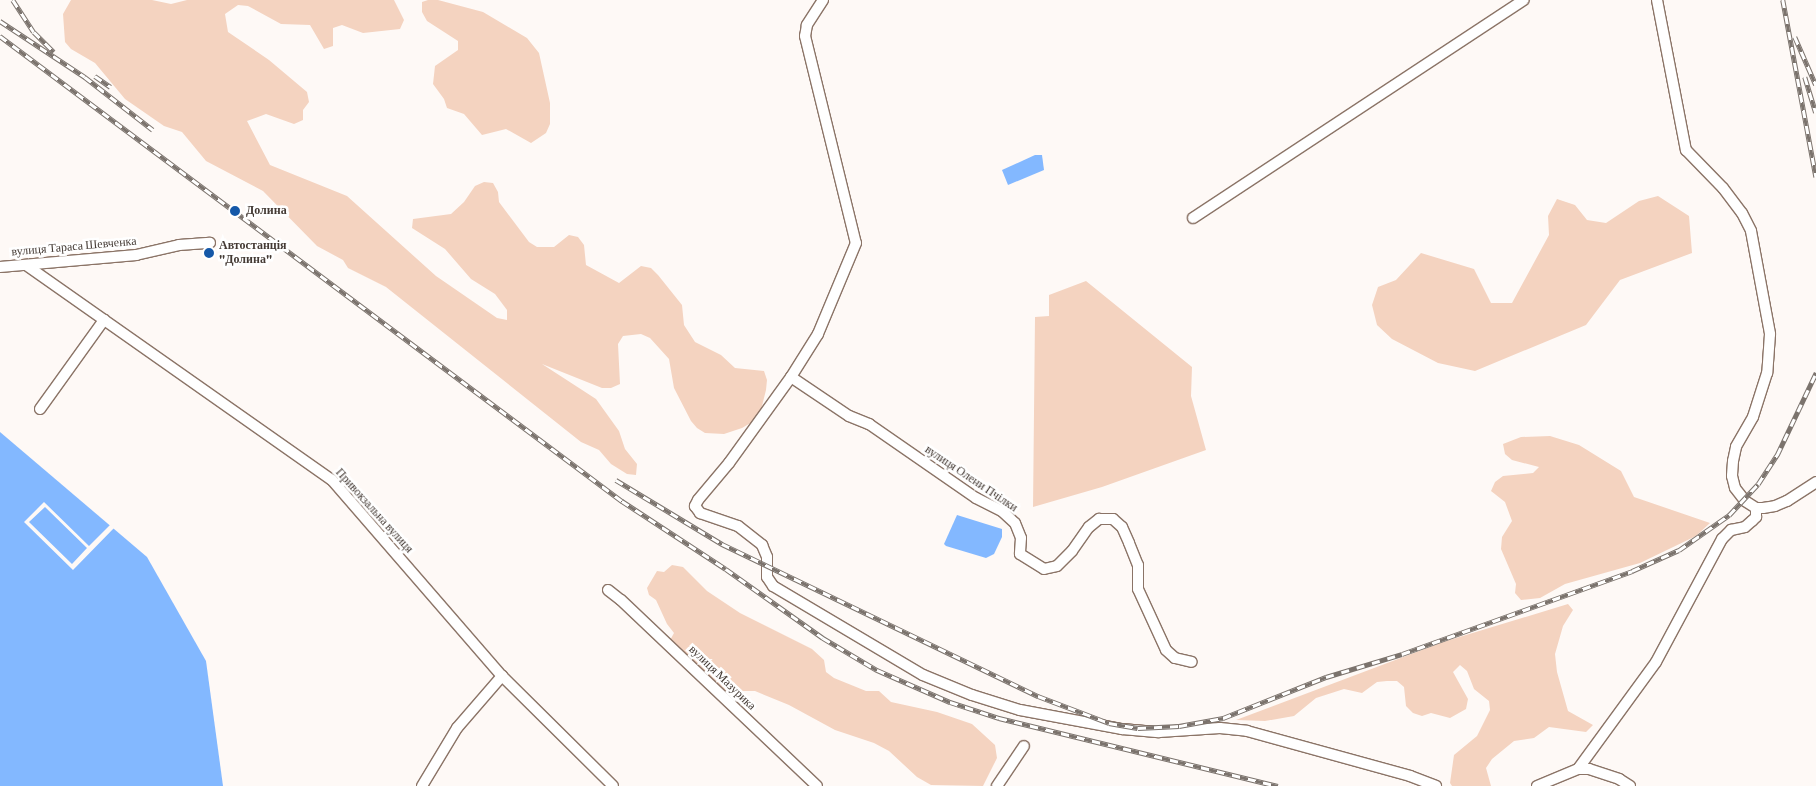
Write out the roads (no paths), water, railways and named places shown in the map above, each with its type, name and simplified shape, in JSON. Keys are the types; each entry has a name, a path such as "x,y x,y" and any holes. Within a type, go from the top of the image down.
{"street":[{"path":"823,0 808,25 805,36 856,243 818,334 791,377 696,506 700,513 738,526 762,545 767,557 767,577 773,586 795,601 923,675 972,695 1020,710 1122,729 1158,732 1220,728 1247,731 1410,776 1436,786"},
{"path":"1193,218 1523,0"},
{"path":"1657,0 1686,150 1723,188 1742,212 1751,231 1770,334 1767,373 1752,417 1736,447 1732,461 1732,476 1735,488 1745,501 1756,508 1775,506 1816,482"},
{"name":"вулиця Тараса Шевченка","path":"0,266 136,255 179,245 210,243"},
{"name":"Привокзальна вулиця","path":"26,265 332,480 502,676 613,786"},
{"path":"40,409 104,320"},
{"name":"вулиця Олени Пчілки","path":"791,377 849,416 869,424 976,498 1003,512 1015,523 1021,538 1020,554 1044,569 1058,566 1072,551 1088,527 1100,519 1113,519 1122,526 1130,543 1138,565 1138,588 1166,650 1175,658 1192,662"},
{"path":"1578,769 1656,662 1722,539 1731,530 1745,527 1752,521 1756,517 1756,508"},
{"name":"вулиця Мазурика","path":"608,590 621,600 817,786"},
{"path":"422,786 457,728 502,676"},
{"path":"997,786 1024,746"},
{"path":"1537,786 1578,769 1588,769 1619,779 1630,786"}],"water":[{"path":"1035,155 1042,155 1044,170 1008,185 1002,170"},
{"path":"0,432 147,557 206,661 223,786 0,786"},
{"path":"957,515 1002,529 1002,537 994,554 986,558 944,544"}],"railway":[{"path":"13,0 34,32 54,52"},
{"path":"1783,0 1816,177"},
{"path":"0,21 85,77 153,130"},
{"path":"0,36 622,501 726,569 823,638 877,670 950,702 999,718 1278,786"},
{"path":"1795,37 1816,85"},
{"path":"95,76 111,87"},
{"path":"1805,77 1816,112"},
{"path":"616,480 722,544 1038,696 1109,723 1138,728 1179,726 1223,718 1326,677 1402,654 1632,571 1679,550 1729,515 1758,484 1777,455 1816,373"}],"place":[{"name":"Долина","path":"235,211"},
{"name":"Автостанція \"Долина\"","path":"209,253"}]}
